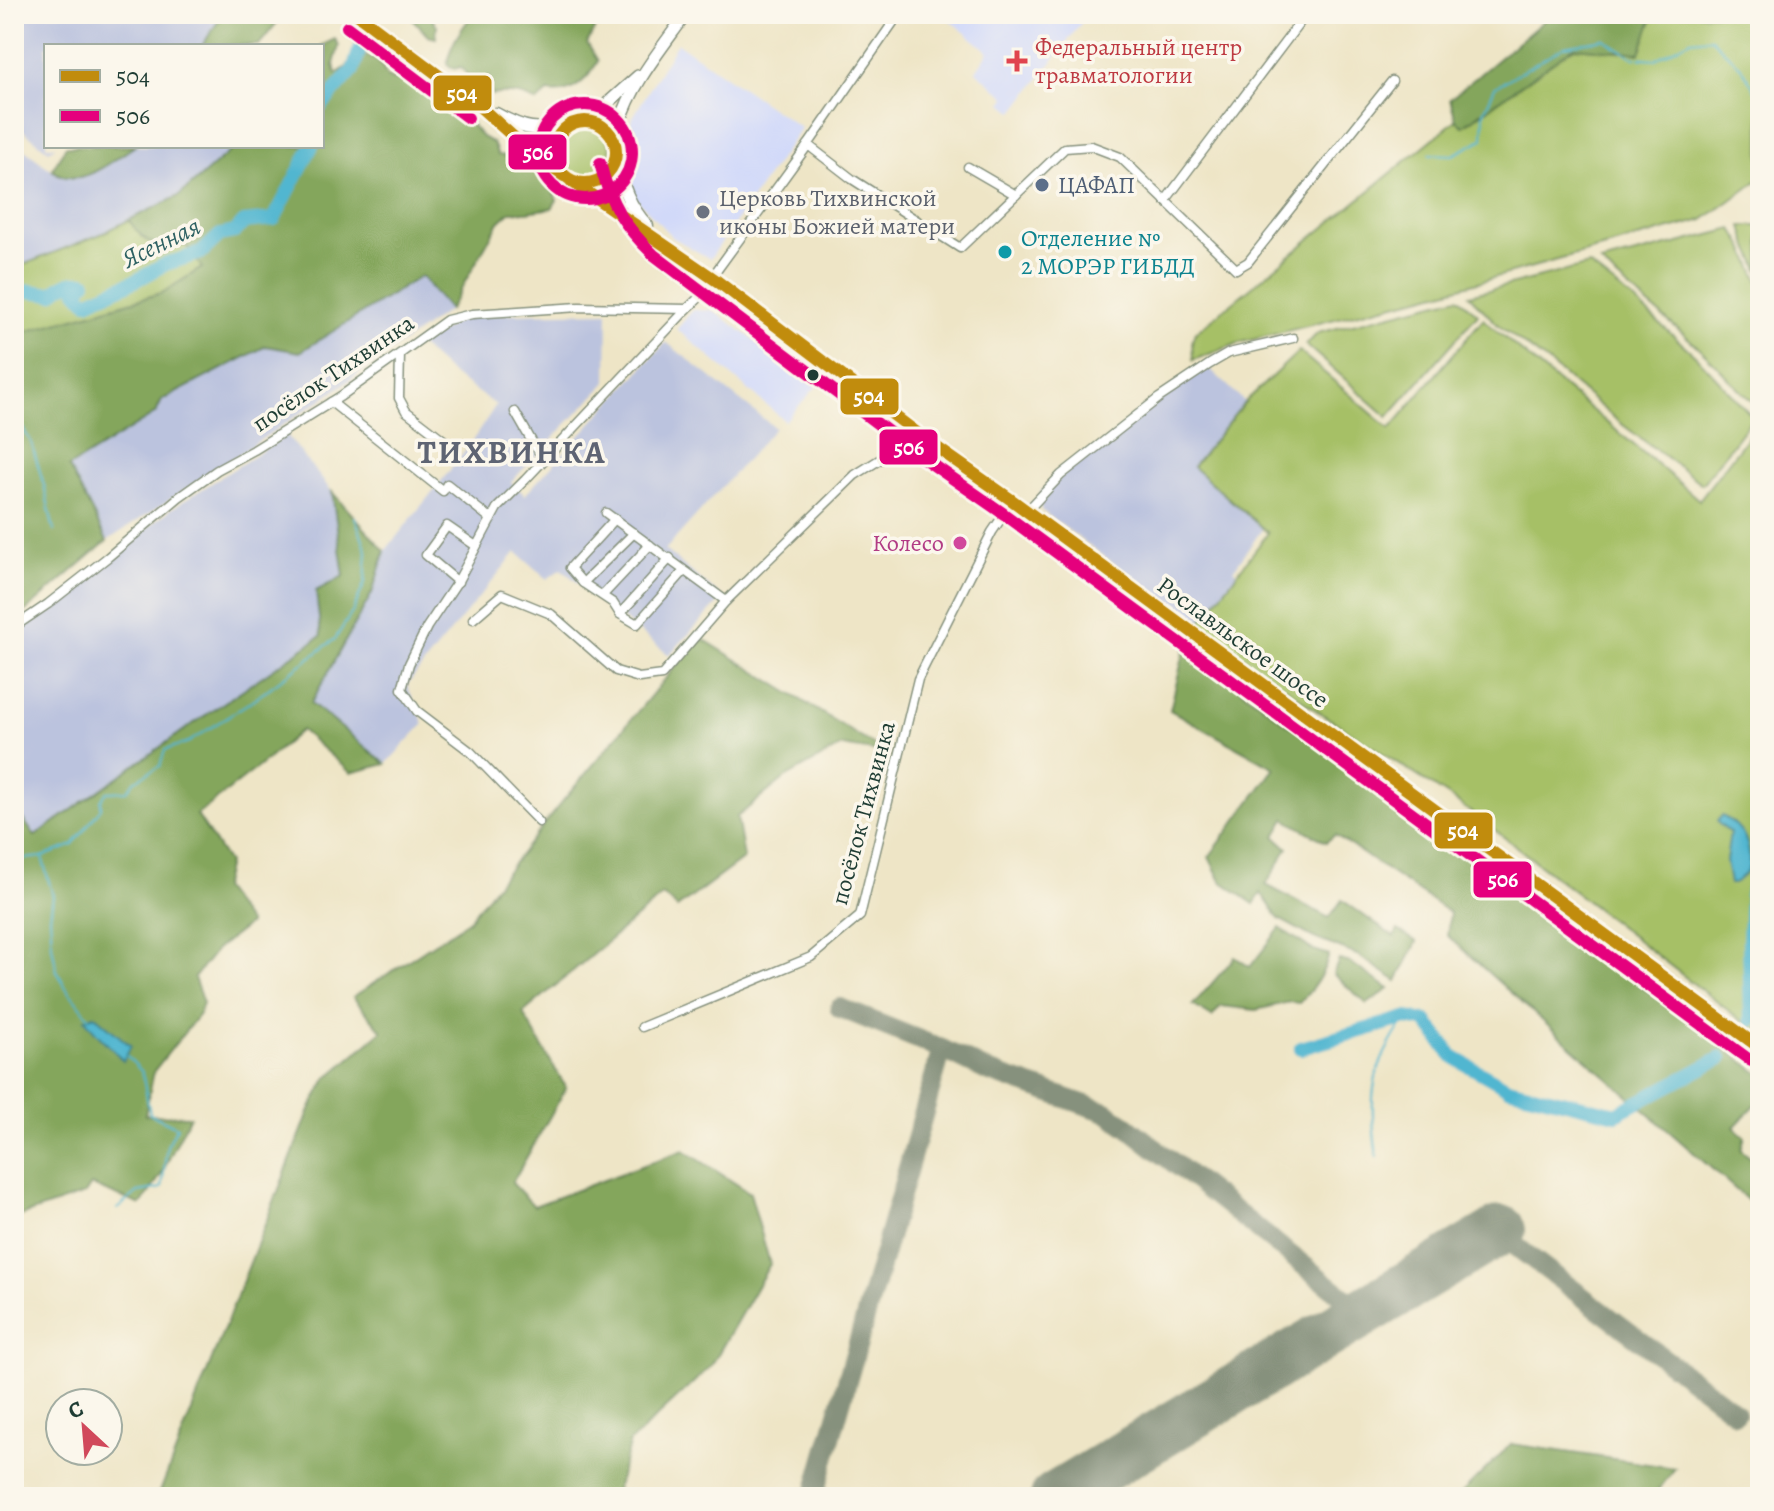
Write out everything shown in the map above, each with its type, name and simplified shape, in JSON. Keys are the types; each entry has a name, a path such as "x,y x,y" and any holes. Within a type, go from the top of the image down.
{"main road":[{"path":"357,14 478,105 519,127 548,129 577,122 602,125 614,139 616,154"},
{"path":"652,62 600,110 563,129 554,144 555,161 567,178 587,184 602,179 613,167 620,123 634,91 686,14"},
{"name":"Рославльское шоссе","path":"478,105 529,151 714,279 929,442 1760,1048"},
{"name":"Рославльское шоссе","path":"616,154 622,185 632,205 663,242"}],"street":[{"path":"539,822 471,752 417,711 402,689 409,664 497,508 714,279 899,14"},
{"path":"1165,201 1304,17"},
{"path":"808,145 852,179 960,248 1065,148 1091,146 1120,157 1236,269 1248,262 1392,81"},
{"path":"968,167 1016,195"},
{"name":"посёлок Тихвинка","path":"14,627 48,604 179,497 217,470 331,402 447,320 472,314 579,307 687,309"},
{"path":"1026,512 1061,475 1159,398 1210,364 1229,353 1293,338"},
{"path":"400,354 399,398 406,411 449,444"},
{"path":"331,402 443,491 447,484 491,519"},
{"path":"515,412 535,447 546,459"},
{"path":"473,619 502,594 551,614 616,671 639,678 662,675 726,601 855,475 892,452 929,442"},
{"name":"посёлок Тихвинка","path":"642,1027 811,957 860,916 918,679 992,532 1013,501"},
{"path":"606,513 726,601"},
{"path":"615,519 570,568 583,583 613,603 620,614 637,624 684,571"},
{"path":"458,582 426,555 447,526 476,546"},
{"path":"583,583 634,533"},
{"path":"603,595 650,545"},
{"path":"620,614 670,558"}],"shaded area":[{"path":"14,14 223,14 203,44 44,44 44,147 14,123"},
{"name":"Федеральный центр травматологии","path":"942,14 1088,14 1014,112 1003,103 1006,97 976,71 989,52"},
{"path":"677,43 801,128 710,259 672,237 630,192 623,134"},
{"path":"14,142 58,175 85,177 132,148 233,148 179,196 101,234 18,267 14,259"},
{"path":"422,276 449,310 330,394 107,541 69,468 156,413 162,400 266,346 300,352"},
{"path":"693,310 713,310 817,386 785,421 677,329"},
{"path":"608,312 607,382 511,482 525,495 666,342 775,428 665,550 723,598 669,655 561,569 547,579 516,552 407,685 424,724 386,764 311,703 372,593 385,551 467,449 496,405 454,376 419,345 468,315"},
{"path":"1206,365 1245,402 1193,467 1263,528 1234,569 1237,572 1198,625 1041,510 1040,492"},
{"path":"287,435 332,492 344,576 316,591 321,636 35,836 14,807 14,637 171,509"}],"green space":[{"path":"223,14 284,14 260,44 203,44"},
{"path":"408,14 432,14 437,26 436,38 428,36"},
{"path":"473,14 615,14 596,27 587,43 598,61 589,75 578,86 564,92 548,92 537,102 515,94 491,95 489,77 481,80 467,75 461,67 454,69 447,64 457,38"},
{"path":"1552,14 1654,14 1640,53 1574,47 1463,126 1456,120 1450,99"},
{"path":"1654,14 1760,14 1760,179 1703,220 1427,296 1239,343 1193,360 1192,341 1195,333 1456,120 1464,126 1574,47 1640,53"},
{"path":"335,39 339,46 334,64 336,74 347,67 354,53 366,55 382,66 387,77 396,81 404,71 421,85 452,99 465,109 473,127 482,137 493,143 498,155 522,158 540,170 557,200 552,208 510,212 499,222 449,310 421,276 300,352 266,346 162,400 156,413 69,467 107,541 14,621 14,335 162,293 202,268 186,245 153,243 142,236 129,220 179,196 234,148 324,148 324,44"},
{"path":"585,126 604,133 611,152 604,171 585,178 566,171 559,152 566,133"},
{"path":"65,148 132,148 84,176 62,176 52,170"},
{"path":"129,220 142,236 153,243 186,245 203,267 162,293 14,335 14,259 18,267"},
{"path":"1742,226 1760,226 1760,272 1746,240"},
{"path":"1733,229 1760,284 1760,407 1709,357 1601,263"},
{"path":"1589,265 1696,356 1753,417 1702,484 1499,326 1469,295"},
{"path":"1458,297 1478,314 1388,417 1306,345 1318,333"},
{"path":"1483,319 1699,500 1760,421 1760,1035 1450,797 1305,703 1198,625 1268,533 1193,467 1245,402 1299,351 1390,429"},
{"path":"332,492 385,551 372,593 311,703 386,764 351,773 301,730 197,815 228,863 222,888 249,924 217,949 194,978 203,1003 199,1014 154,1071 145,1115 190,1116 161,1175 141,1205 91,1185 85,1194 14,1218 14,807 35,836 321,636 316,591 344,576"},
{"path":"700,637 886,753 842,746 785,778 737,817 744,858 677,908 663,895 523,1013 566,1088 512,1183 534,1206 684,1150 750,1193 770,1264 711,1366 630,1442 614,1497 158,1497 310,1110 326,1079 382,1031 353,997 468,921 557,808"},
{"path":"1185,648 1760,1074 1760,1100 1734,1127 1745,1137 1741,1150 1760,1165 1760,1211 1447,935 1450,913 1335,835 1326,842 1285,819 1275,836 1288,848 1266,885 1329,918 1342,900 1394,937 1398,930 1417,942 1397,981 1357,955 1314,938 1279,919 1261,893 1254,904 1221,881 1209,857 1275,768 1170,710"},
{"path":"1280,928 1311,949 1329,955 1317,981 1299,1003 1290,1002 1256,1010 1221,1006 1212,1017 1193,1005 1235,957 1250,967"},
{"path":"1339,960 1351,963 1389,989 1367,1004 1333,974"},
{"path":"1511,1444 1675,1468 1653,1497 1458,1497"}],"water":[{"path":"1722,816 1736,825 1748,846 1748,871 1734,884 1730,884 1726,861 1730,833 1717,821"},
{"path":"94,1015 131,1046 123,1061 85,1019"}],"waterway":[{"path":"1430,154 1453,155 1483,139 1484,112 1495,87 1565,46 1604,39 1632,57 1656,59 1690,40 1711,38 1741,67 1760,98"},
{"name":"Ясенная","path":"324,103 353,70 360,49"},
{"name":"Ясенная","path":"14,294 29,291 52,294 67,284 85,282 77,291 87,302 166,264 201,253 220,235 235,232 244,222 274,219 311,148"},
{"path":"14,346 18,359 14,377"},
{"path":"14,414 31,442 54,531"},
{"path":"14,860 42,857 73,845 101,808 101,800 107,792 127,791 134,781 160,766 165,750 189,742 259,696 335,639 353,611 365,582 367,551 355,517"},
{"path":"42,857 53,896 50,917 57,971 89,1017"},
{"path":"1751,1020 1751,897 1760,858"},
{"path":"1747,864 1757,867"},
{"path":"1377,1157 1373,1100 1378,1069 1406,1018"},
{"path":"1301,1048 1406,1018 1426,1021 1453,1057 1508,1088 1616,1114 1721,1058"},
{"path":"117,1209 138,1192 162,1188 167,1146 177,1127 150,1114 142,1072 127,1056"}],"taxiway":[{"path":"840,1008 942,1049 987,1071 1106,1112 1363,1312"},
{"path":"814,1497 942,1049"},
{"path":"1497,1232 1736,1413"}],"runway":[{"path":"1055,1497 1501,1230"}],"transit line":[{"name":"504","path":"357,14 478,105 529,151 564,176"},
{"name":"506","path":"347,27 468,118"},
{"name":"506","path":"576,105 594,105 619,118 629,134 632,152 629,170 619,186 594,199 576,199 551,186 538,161 538,143 551,118 576,105"},
{"name":"504","path":"579,121 591,121 607,130 614,140 616,152 614,164 607,174 591,183 579,183 559,169 554,158 554,146 568,126 579,121"},
{"name":"506","path":"600,163 619,213 654,255 919,455 1751,1061"},
{"name":"504","path":"571,181 717,281 929,442 1760,1048"}],"place":[{"name":"Федеральный центр травматологии","path":"1017,61"},
{"name":"ЦАФАП","path":"1042,185"},
{"name":"Церковь Тихвинской иконы Божией матери","path":"703,212"},
{"name":"Отделение № 2 МОРЭР ГИБДД","path":"1005,252"},
{"name":"Колесо","path":"960,543"}],"district":[{"name":"ТИХВИНКА","path":"512,452"}]}
